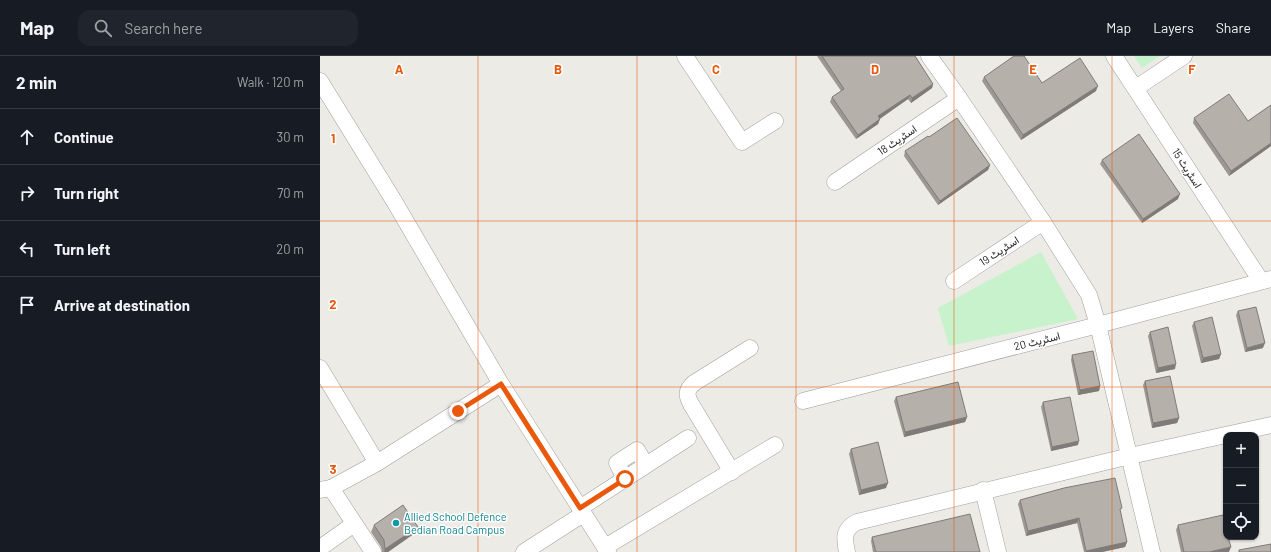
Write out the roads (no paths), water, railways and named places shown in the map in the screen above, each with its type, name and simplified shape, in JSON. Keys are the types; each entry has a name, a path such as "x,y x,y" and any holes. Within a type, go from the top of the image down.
{"street":[{"path":"685,56 742,142 775,121"},
{"path":"929,56 1043,222 1089,295 1098,325 1152,552"},
{"name":"اسٹریٹ 15","path":"1114,56 1266,280"},
{"path":"1136,88 1184,56"},
{"path":"320,81 394,202 501,384 606,550 775,445"},
{"name":"اسٹریٹ 18","path":"835,182 959,98"},
{"name":"اسٹریٹ 19","path":"954,281 1043,222"},
{"name":"اسٹریٹ 20","path":"803,401 1266,280"},
{"path":"732,472 691,404 687,394 690,387 694,383 750,348"},
{"path":"320,368 377,463"},
{"path":"373,552 354,524 326,489 377,463 501,384"},
{"path":"847,552 845,538 846,532 850,526 857,522 983,490 1271,425"},
{"path":"524,552 625,479 617,463 637,450 646,466 688,438"},
{"path":"983,490 998,552"},
{"path":"320,548 354,524"}],"place":[{"name":"Allied School Defence Bedian Road Campus","path":"396,523"}]}
